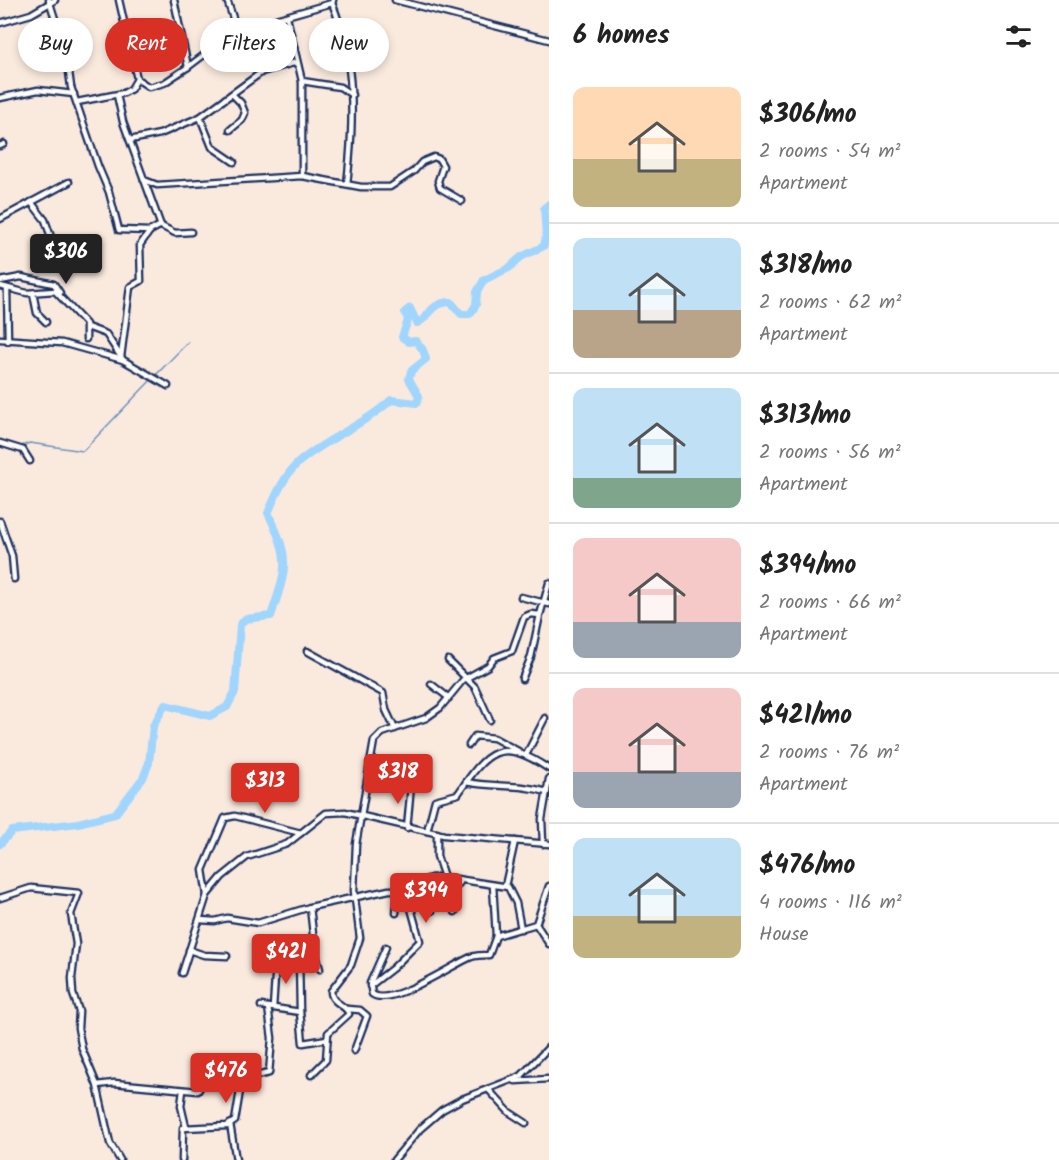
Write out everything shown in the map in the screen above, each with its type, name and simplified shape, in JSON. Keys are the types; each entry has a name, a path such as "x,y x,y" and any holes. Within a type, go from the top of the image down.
{"street":[{"path":"119,0 137,79 149,87"},
{"path":"174,0 178,18"},
{"path":"227,0 233,18"},
{"path":"395,0 549,40"},
{"path":"0,23 38,11 51,1 66,52 74,94 98,166 110,192 119,230 150,231"},
{"path":"283,18 333,2 348,57 352,95 352,135 347,184"},
{"path":"188,67 200,58"},
{"path":"297,62 302,81 302,176"},
{"path":"77,102 164,83 180,72"},
{"path":"130,140 151,137 200,117 262,72"},
{"path":"130,89 137,79"},
{"path":"302,81 328,84 352,95"},
{"path":"0,98 38,90 74,94"},
{"path":"230,130 242,120 245,113 241,103 232,94"},
{"path":"117,95 130,140 161,225 174,233 191,232"},
{"path":"200,117 212,147 234,162"},
{"path":"144,180 157,185 255,181 302,176 362,187 390,187 414,171 422,162 434,157 439,159 443,165 438,181 440,188 462,201"},
{"path":"0,219 69,182"},
{"path":"31,202 45,220 51,237"},
{"path":"141,243 150,231 161,225"},
{"path":"122,358 130,287 141,281 141,243 138,235 133,232"},
{"path":"0,281 21,277 54,284 87,327 106,334 122,358"},
{"path":"0,286 33,293 52,289 61,296"},
{"path":"7,288 8,341"},
{"path":"33,293 38,313 46,322"},
{"path":"86,339 87,327"},
{"path":"0,339 62,343 122,358 168,386"},
{"path":"0,443 23,450 30,461"},
{"path":"0,521 12,556 14,579"},
{"path":"522,679 531,657 540,615 547,604 549,583"},
{"path":"521,597 547,604"},
{"path":"354,1051 367,1016 360,1011 347,1009 334,1000 331,992 349,968 357,952 361,931 354,899 356,844 372,745 379,735 426,718 449,698 467,677 488,666 498,656 512,651 524,617 531,614 540,615"},
{"path":"307,651 383,693 386,710 395,729"},
{"path":"448,660 467,677 478,693 490,720"},
{"path":"431,684 449,698"},
{"path":"525,754 545,718"},
{"path":"470,745 475,736 489,736 549,769"},
{"path":"428,831 435,800 458,794 480,762 494,753 525,754"},
{"path":"543,844 542,819 549,779"},
{"path":"466,782 486,786 518,784 547,792"},
{"path":"407,828 411,786"},
{"path":"182,973 207,895 222,877 248,857 287,844 323,815 345,812 362,818 437,833 549,844"},
{"path":"207,895 203,870 225,818 235,816 301,833"},
{"path":"437,833 437,856 444,877"},
{"path":"506,886 515,842"},
{"path":"396,913 397,903 406,890 417,882 444,877 506,886 512,890 521,929"},
{"path":"431,878 432,911"},
{"path":"455,912 453,891 461,881"},
{"path":"386,947 370,986 375,997 390,996 440,976 468,958 489,955 496,936 493,885"},
{"path":"549,886 536,924 549,944"},
{"path":"0,898 31,888 79,893 71,914 76,944 73,994 79,1011 78,1028 82,1049 97,1085 108,1137 120,1160"},
{"path":"200,920 215,921 227,918 258,923 310,907 389,890 406,890"},
{"path":"370,986 393,969 420,941 406,890"},
{"path":"310,907 315,952 320,969"},
{"path":"540,910 549,912"},
{"path":"496,936 536,924"},
{"path":"189,950 204,955 227,956"},
{"path":"299,957 303,1043 322,1042 327,1039"},
{"path":"97,1085 123,1084 183,1090 201,1089 206,1077 209,1076 244,1080 269,1073 272,1038 270,1008 276,962"},
{"path":"261,1006 300,1012"},
{"path":"311,1074 326,1060 327,1039 331,1030 349,1016 347,1009"},
{"path":"394,1160 420,1129 437,1114 462,1099 521,1076 549,1047"},
{"path":"503,1083 549,1079"},
{"path":"182,1160 182,1131 186,1127 230,1124 236,1119 241,1085 244,1080"},
{"path":"488,1089 509,1112 526,1124"},
{"path":"183,1090 181,1106 186,1127"},
{"path":"230,1124 236,1160"}],"waterway":[{"path":"0,844 12,831 78,823 115,814 143,778 149,763 153,726 165,705 210,716 227,707 235,692 240,625 245,619 271,616 281,586 283,554 268,513 285,480 294,467 310,453 369,417 391,400 417,403 419,396 409,379 411,371 426,359 416,341 409,342 402,337 408,320 405,312 410,308 417,323 437,305 451,302 461,314 470,314 476,305 477,292 484,280 509,268 521,257 544,246 546,236 544,208 549,204"},
{"path":"155,376 188,342"},
{"path":"18,447 30,443 83,451 152,379"}]}
